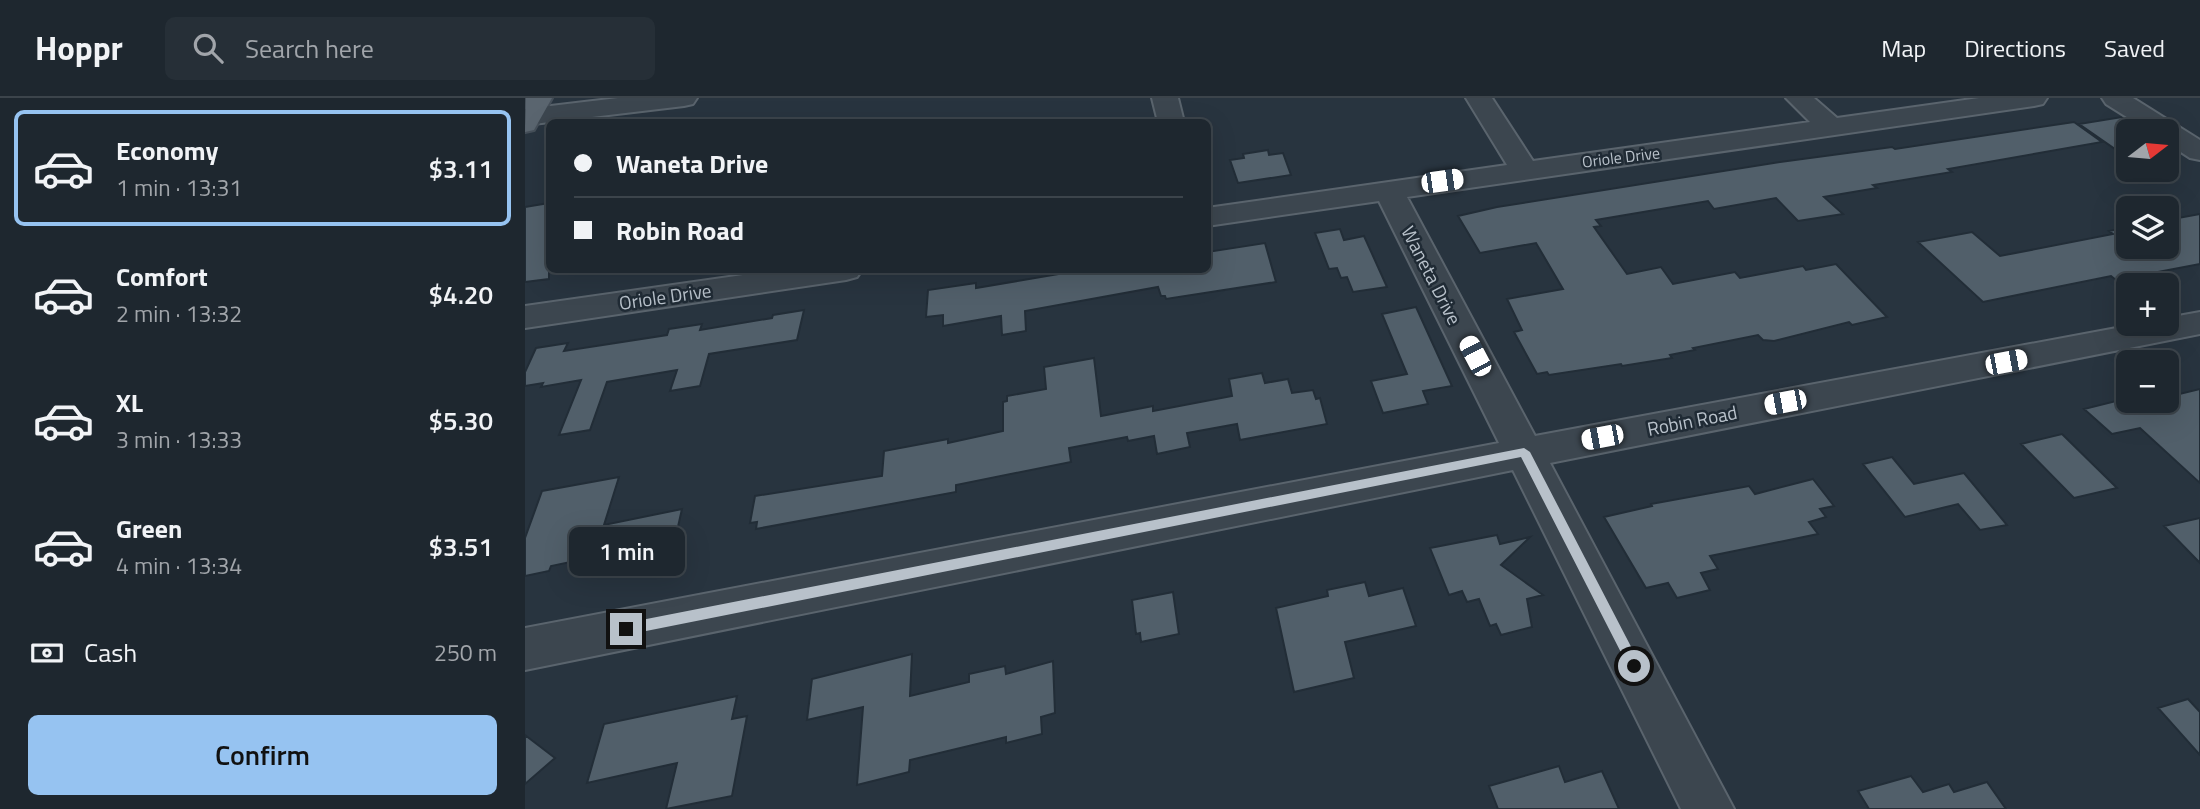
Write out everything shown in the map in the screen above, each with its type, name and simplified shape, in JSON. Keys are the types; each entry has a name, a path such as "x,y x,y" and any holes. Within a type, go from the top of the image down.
{"street":[{"path":"530,114 684,98"},
{"path":"1165,98 1170,119"},
{"path":"1479,98 1524,169"},
{"path":"1799,98 1833,129"},
{"name":"Oriole Drive","path":"1211,215 1524,169 1833,129 2034,98"},
{"path":"2115,98 2200,152"},
{"name":"Waneta Drive","path":"1388,189 1708,809"},
{"name":"Oriole Drive","path":"525,317 826,273"},
{"name":"Robin Road","path":"525,649 1524,452 2200,323"}],"building":[{"path":"2122,117 2125,119 2116,119 2116,150 2079,124"},
{"path":"2074,122 2102,142 1948,169 1952,172 1873,185 1877,188 1824,197 1843,214 1798,221 1776,198 1714,209 1708,201 1596,220 1601,226 1594,227 1627,274 1661,267 1673,284 1735,272 1740,278 1803,266 1806,270 1836,264 1887,317 1852,325 1849,322 1774,341 1763,340 1758,335 1693,348 1695,350 1670,355 1672,358 1622,366 1621,364 1549,375 1547,372 1537,374 1514,332 1522,330 1507,299 1563,289 1536,243 1480,253 1458,216 1497,207 1780,162 1892,147 1895,149"},
{"path":"1268,150 1269,155 1283,153 1291,175 1238,183 1230,160 1244,158 1243,154"},
{"path":"546,204 546,273 549,273 549,279 525,282 525,207"},
{"path":"2200,214 2200,264 2153,273 2116,273 2116,280 2111,276 1983,302 1918,242 1972,232 2000,256 2113,234 2109,231 2116,230 2116,259 2179,259 2179,218"},
{"path":"1340,229 1344,240 1364,236 1387,287 1353,292 1347,277 1341,278 1337,268 1329,269 1315,233"},
{"path":"1265,243 1276,282 1166,299 1161,296 1158,287 1025,311 1026,331 1002,335 1001,316 943,326 943,315 926,317 928,290 976,283 976,288 1064,273 1211,273 1211,251"},
{"path":"1416,307 1452,386 1423,391 1428,404 1383,413 1371,381 1407,374 1382,314"},
{"path":"804,310 797,340 709,354 700,386 670,391 677,370 607,382 590,430 559,435 581,380 541,387 543,383 525,386 525,372 536,348 568,343 564,351 667,335 669,329 702,324 700,330"},
{"path":"1094,358 1101,416 1153,406 1153,411 1232,396 1229,379 1262,373 1265,383 1288,379 1292,393 1313,390 1316,399 1320,398 1327,424 1240,440 1237,424 1187,433 1190,447 1157,454 1154,436 1128,441 1127,437 1069,448 1071,462 956,485 956,492 756,529 757,522 750,523 755,496 882,476 884,451 948,439 948,443 1003,431 1003,402 1007,401 1007,396 1046,389 1044,367"},
{"path":"2200,389 2200,483 2140,428 2112,434 2084,409 2116,401 2116,413 2179,413 2179,394"},
{"path":"2062,434 2117,488 2074,498 2021,444"},
{"path":"1892,457 1914,484 1964,473 2007,525 1980,530 1958,504 1905,517 1863,464"},
{"path":"619,477 604,525 682,509 675,540 551,566 549,571 525,576 525,538 542,491"},
{"path":"1813,479 1834,506 1820,509 1826,517 1809,522 1818,534 1710,556 1718,569 1701,573 1710,590 1677,598 1668,583 1646,588 1604,517 1652,506 1651,504 1749,486 1755,494"},
{"path":"2200,518 2200,563 2164,526"},
{"path":"1497,535 1500,544 1530,537 1501,565 1543,595 1527,599 1532,627 1501,635 1496,624 1490,626 1479,599 1467,602 1462,591 1449,595 1430,548"},
{"path":"1365,582 1369,596 1403,588 1416,626 1345,642 1354,678 1294,692 1276,608 1328,596 1327,590"},
{"path":"1173,592 1179,634 1141,642 1140,633 1136,634 1132,600"},
{"path":"912,654 910,696 969,682 969,674 1005,666 1006,674 1053,661 1055,713 1041,717 1042,734 1006,743 1006,737 910,760 909,772 857,785 863,707 807,720 812,679"},
{"path":"737,696 732,719 747,716 732,796 666,809 677,763 587,783 604,724"},
{"path":"2188,699 2200,712 2200,755 2158,708"},
{"path":"525,735 555,758 525,784"},
{"path":"1559,766 1565,782 1602,771 1619,809 1498,809 1489,786"},
{"path":"1911,776 1923,792 1949,784 1954,792 1987,782 2006,809 1869,809 1858,791"}],"route":[{"path":"626,629 1524,452 1634,666"}]}
